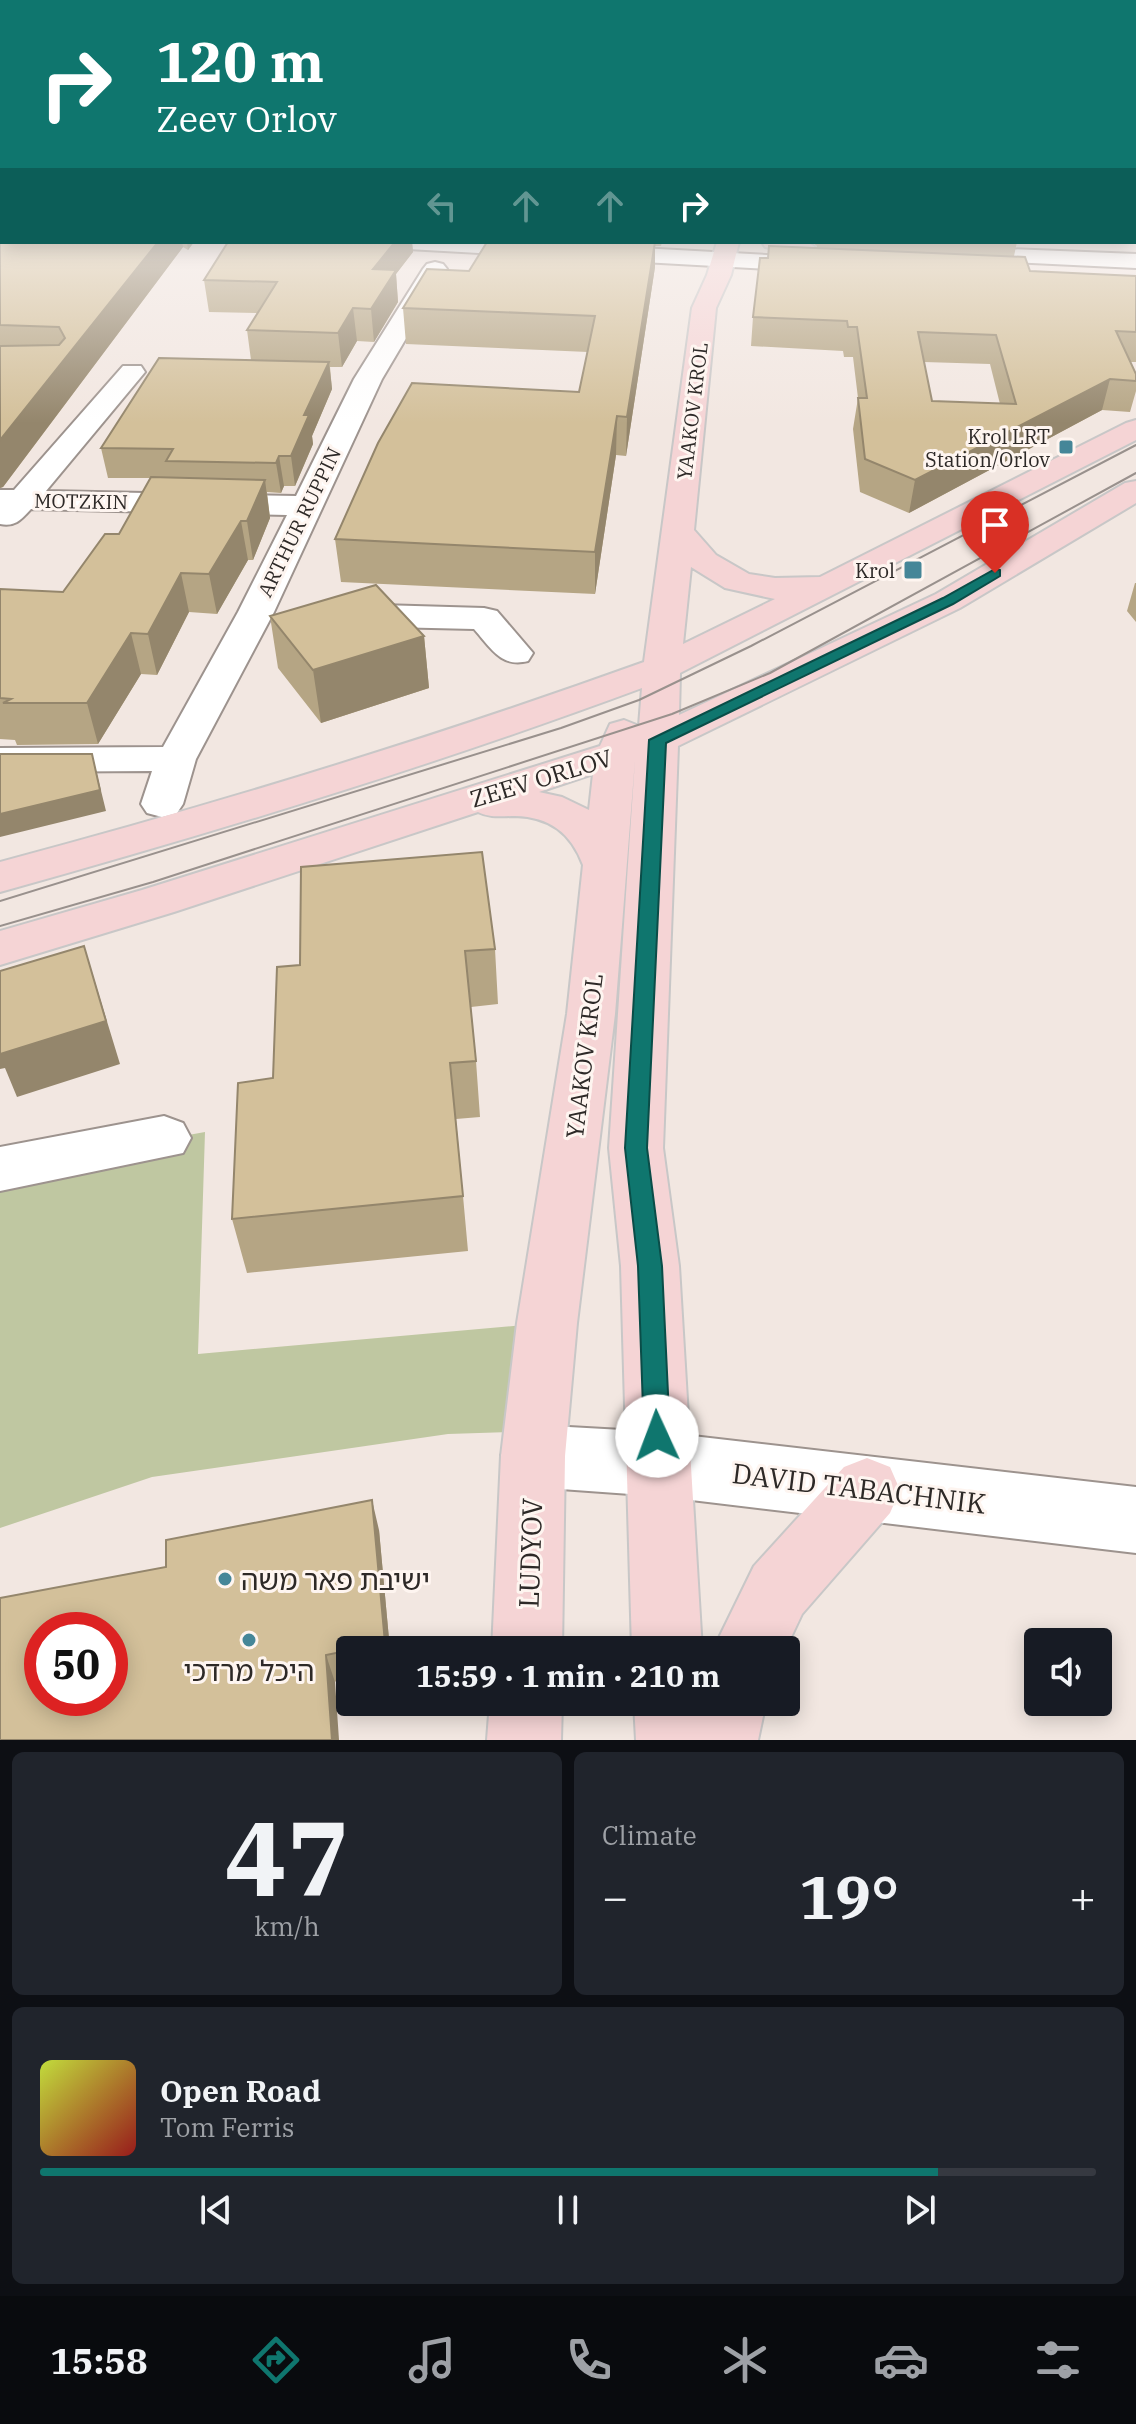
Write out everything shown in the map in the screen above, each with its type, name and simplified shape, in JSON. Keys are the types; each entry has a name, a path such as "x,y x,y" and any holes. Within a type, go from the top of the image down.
{"main road":[{"name":"YAAKOV KROL","path":"698,260 696,279 706,298"},
{"name":"YAAKOV KROL","path":"658,1464 650,1266 636,1148 639,700 662,668 706,298 721,260"},
{"path":"0,877 197,822 547,710 662,668 1136,429"},
{"name":"ZEEV ORLOV","path":"0,948 158,901 637,748 948,601 1136,490"},
{"path":"678,530 696,557 717,573 760,587 796,589 831,585"},
{"name":"YAAKOV KROL","path":"533,1456 547,1323 591,1014 605,866 637,748"},
{"path":"424,815 502,803 550,808 570,815 592,834 605,866"},
{"name":"LUDYOV","path":"527,1636 533,1456"},
{"path":"658,1464 666,1636"},
{"path":"755,1636 778,1590 867,1490"},
{"path":"524,1740 525,1716"},
{"path":"671,1716 673,1740"},
{"path":"721,1740 727,1716"}],"street":[{"name":"ARTHUR RUPPIN","path":"162,804 176,759 286,613 307,506 353,378 438,260"},
{"path":"1136,261 933,262 1136,280"},
{"path":"0,525 11,500 132,372"},
{"name":"MOTZKIN","path":"11,500 307,506"},
{"path":"286,613 484,619 515,653"},
{"path":"0,760 176,759"},
{"path":"0,1169 164,1138"},
{"name":"DAVID TABACHNIK","path":"533,1456 658,1464 1136,1520"}],"green space":[{"path":"205,1132 198,1354 547,1323 536,1431 448,1434 152,1477 0,1528 0,1169"}],"building":[{"path":"0,260 143,260 0,440 0,346 59,345 65,338 59,327 0,325"},
{"path":"217,260 380,260 373,269 396,270 371,309 353,308 338,333 247,330 277,282 204,280"},
{"path":"476,260 652,260 627,417 617,416 595,552 335,539 378,443 412,383 579,392 595,316 403,308 427,269 469,271"},
{"path":"760,260 1026,260 1030,271 1136,276 1136,332 1116,331 1136,374 1136,381 1110,379 915,480 865,459 858,398 867,398 857,327 848,327 847,321 753,317","holes":["918,332 996,335 1016,404 932,401"]},
{"path":"159,358 329,362 304,415 309,415 291,456 279,456 276,463 166,461 173,449 101,448"},
{"path":"151,477 265,480 247,521 241,521 209,574 181,573 148,634 131,633 87,703 3,703 11,699 0,698 0,589 63,592 105,534 119,534"},
{"path":"376,585 424,636 313,670 270,616"},
{"path":"0,754 92,754 100,790 0,814"},
{"path":"482,852 495,949 465,951 476,1061 450,1063 463,1196 232,1219 238,1083 273,1078 277,967 300,965 301,867"},
{"path":"84,946 106,1021 0,1054 0,971"},
{"name":"היכל מרדכי","path":"372,1500 384,1636 336,1636 336,1653 326,1655 332,1740 0,1740 0,1598 166,1567 166,1540"}],"tram line":[{"path":"0,901 561,728 639,700 751,646 1136,445"},
{"path":"0,926 153,882 672,714 770,673 1136,473"}],"place":[{"name":"Krol LRT Station/Orlov","path":"1066,447"},
{"name":"Krol","path":"913,570"},
{"name":"ישיבת פאר משה","path":"225,1579"},
{"name":"היכל מרדכי","path":"249,1640"}],"route":[{"path":"657,1436 650,1266 636,1148 658,740 948,601 995,573"}]}
